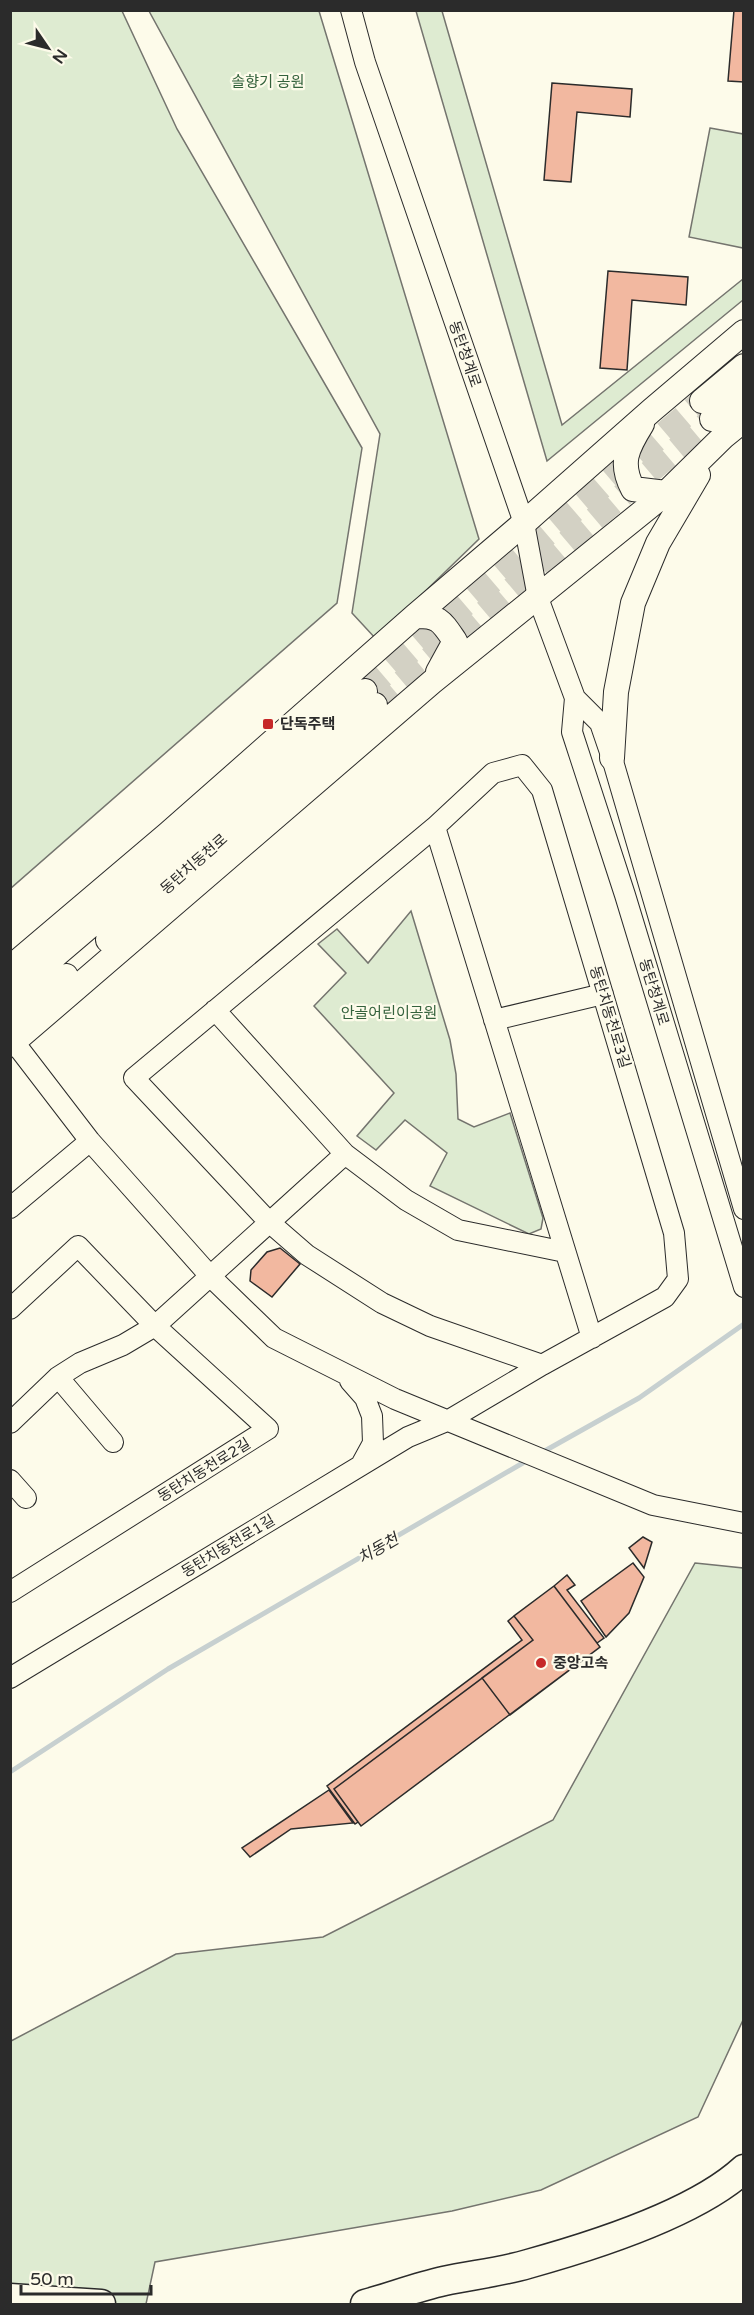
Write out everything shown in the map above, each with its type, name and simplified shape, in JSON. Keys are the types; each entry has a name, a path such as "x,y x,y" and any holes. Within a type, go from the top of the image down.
{"highway":[{"path":"365,2304 441,2282 527,2265 606,2239 672,2214 730,2181 744,2169"},
{"path":"10,2298 101,2304"}],"main road":[{"path":"10,968 168,834 415,616 744,332"},
{"path":"12,1037 432,682 666,493 744,366"},
{"path":"612,758 616,692 633,603 658,543 688,489 712,419 744,392"},
{"path":"652,410 631,441 625,464 626,475 633,489 666,493"},
{"path":"712,419 744,420"},
{"path":"415,616 432,615 442,622 455,641 432,682"},
{"name":"동탄치동천로","path":"10,994 370,698 88,957 12,1037"}],"street":[{"name":"동탄청계로","path":"351,10 369,74 524,523 538,598 575,698 600,723 612,758 743,1206"},
{"name":"동탄청계로","path":"575,698 572,732 625,895 744,1287"},
{"name":"동탄치동천로3길","path":"449,1420 665,1297 678,1279 674,1233 542,790 522,765 494,773 435,827 134,1078 269,1222 307,1255 382,1303 430,1326 542,1365"},
{"path":"435,827 592,1338"},
{"path":"494,1020 603,994"},
{"path":"215,1010 345,1154 406,1200 458,1230 565,1252"},
{"path":"12,1037 90,1141 210,1276 274,1338 394,1399 653,1505 744,1523"},
{"path":"10,1208 90,1141"},
{"path":"10,1423 58,1377 80,1363 123,1345 155,1326 345,1154"},
{"name":"동탄치동천로2길","path":"10,1309 78,1246 155,1326 268,1429 10,1592"},
{"path":"344,1375 365,1398 372,1416 373,1443 360,1466"},
{"path":"58,1377 113,1442"},
{"name":"동탄치동천로1길","path":"10,1678 408,1437 449,1420"},
{"path":"10,1480 26,1498"}],"green space":[{"path":"11,10 122,11 177,129 362,448 337,603 11,888"},
{"name":"솔향기 공원","path":"149,11 319,11 479,539 376,639 352,613 380,434"},
{"path":"416,11 442,11 562,425 743,279 743,300 547,461"},
{"path":"710,128 743,134 743,248 689,237"},
{"name":"안골어린이공원","path":"411,911 450,1040 456,1074 458,1119 474,1127 510,1113 543,1218 541,1229 529,1234 430,1186 447,1153 405,1120 376,1150 357,1136 394,1093 314,1006 346,973 318,944 337,929 368,963"},
{"path":"695,1563 743,1568 743,2020 698,2117 541,2190 452,2211 155,2262 146,2304 11,2304 11,2041 176,1954 323,1937 553,1820"}],"building":[{"path":"734,10 744,10 744,82 728,81"},
{"path":"552,83 632,89 630,117 577,112 571,182 544,180"},
{"path":"608,271 688,277 686,305 632,300 627,370 600,368"},
{"path":"280,1248 300,1264 272,1297 250,1281 251,1270 267,1252"},
{"path":"643,1537 652,1542 644,1568 629,1548"},
{"path":"633,1563 644,1577 629,1613 606,1637 581,1601"},
{"path":"567,1575 575,1585 567,1590 604,1638 597,1643 554,1586"},
{"path":"554,1586 600,1647 361,1826 334,1789 533,1640 514,1616"},
{"name":"중앙고속","path":"554,1586 600,1647 510,1715 482,1678 533,1640 514,1616"},
{"path":"514,1616 533,1640 334,1789 358,1822 355,1824 327,1786 522,1640 508,1621"},
{"path":"329,1790 353,1823 291,1829 250,1857 242,1848"}],"waterway":[{"name":"치동천","path":"541,1453 639,1398 744,1324"},
{"name":"치동천","path":"10,1772 168,1669 528,1460"}],"tunnel":[{"path":"365,691 702,401"},
{"path":"375,705 712,419"}],"place":[{"name":"단독주택","path":"268,724"},
{"name":"중앙고속","path":"541,1663"}]}
